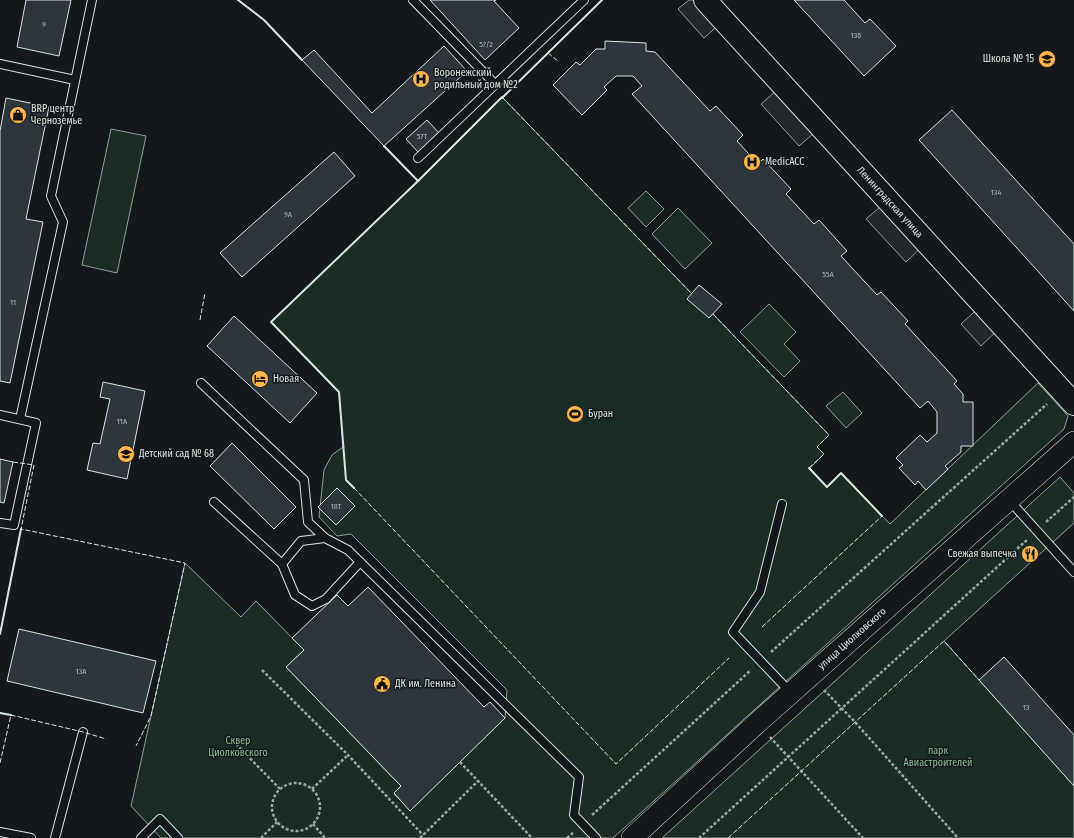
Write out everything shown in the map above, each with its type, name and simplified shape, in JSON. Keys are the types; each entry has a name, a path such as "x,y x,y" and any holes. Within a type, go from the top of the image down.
{"main road":[{"name":"Ленинградская улица","path":"705,0 1068,398"}],"street":[{"name":"улица Циолковского","path":"632,838 757,723 1074,442"}],"lane":[{"path":"20,419 63,222 51,196 92,0"},
{"path":"413,0 495,84"},
{"path":"418,158 584,0"},
{"path":"0,64 75,80"},
{"path":"201,383 304,480 308,522 325,538 348,550 579,777 574,815 596,838"},
{"path":"0,415 36,423 14,526 0,523"},
{"path":"1009,500 1074,572"},
{"path":"214,502 282,564 295,595 312,606 326,599 360,562"},
{"path":"782,504 760,592 732,632 792,693"},
{"path":"282,564 301,541 325,538"},
{"path":"55,838 83,732"},
{"path":"141,838 160,819 178,838"},
{"path":"0,832 31,838"}],"path":[{"path":"567,838 761,661 1068,398"},
{"path":"699,838 1074,497"},
{"path":"262,670 348,755 423,835"},
{"path":"811,676 958,838"},
{"path":"757,723 863,838"},
{"path":"236,744 280,789"},
{"path":"312,789 348,755"},
{"path":"460,762 532,838"},
{"path":"420,838 478,781"},
{"path":"290,783 306,784 312,789 320,802 320,810 313,824 306,829 298,831 290,830 277,822 273,815 272,807 273,799 280,789 290,783"},
{"path":"261,838 277,822"},
{"path":"313,824 325,838"}],"green space":[{"name":"Буран","path":"502,97 829,435 817,447 824,454 810,468 827,487 841,473 890,524 1038,383 1068,416 1064,429 613,838 161,838 131,806 185,563 241,617 256,601 304,650 286,667 401,786 394,794 410,810 505,718 507,690 351,534 337,536 319,517 324,470 332,455 343,447 339,393 271,322 418,181"},
{"path":"111,129 146,136 117,273 82,265"},
{"path":"646,191 664,209 646,227 628,208"},
{"path":"678,208 712,243 685,269 652,234"},
{"path":"769,304 796,332 784,344 800,361 784,377 740,332"},
{"path":"843,392 862,413 846,428 826,406"},
{"name":"парк Авиастроителей","path":"1060,477 1074,493 1074,523 944,641 1074,786 1074,838 662,838"}],"shaded area":[{"path":"689,0 705,0 723,21 704,38 678,9"},
{"path":"783,85 821,127 799,146 761,104"},
{"path":"887,201 926,243 906,262 866,219"},
{"path":"983,304 1002,326 981,346 961,324"}],"building":[{"path":"26,0 71,0 59,56 17,47"},
{"path":"430,0 496,0 494,1 519,28 485,60"},
{"path":"794,0 844,0 865,23 870,19 896,46 864,76"},
{"path":"605,41 646,43 646,51 655,52 710,111 716,106 743,135 737,141 758,164 763,159 791,189 786,194 814,224 819,220 847,251 841,256 877,295 881,292 908,321 905,324 957,381 954,384 963,394 963,402 973,402 973,446 961,446 961,452 945,466 948,469 926,490 918,481 915,485 899,468 903,465 896,458 920,435 927,442 937,433 937,412 928,401 920,408 632,94 642,86 633,76 616,76 604,87 607,90 582,115 553,85 576,62 580,65 596,49 605,49"},
{"path":"444,46 467,71 384,146 302,60 314,50 372,113"},
{"path":"6,98 49,107 26,219 43,222 10,383 0,381 0,131"},
{"path":"952,110 1074,244 1074,311 919,140"},
{"path":"427,120 439,133 418,152 406,139"},
{"path":"334,152 355,176 242,277 220,253"},
{"path":"699,285 722,304 709,318 687,299"},
{"path":"234,316 317,393 290,423 207,346"},
{"path":"103,382 145,391 127,479 87,470 93,443 100,444 110,399 100,397"},
{"path":"232,443 296,507 274,529 210,466"},
{"path":"0,459 13,462 4,503 0,502"},
{"path":"337,488 355,506 336,525 318,507"},
{"name":"ДК им. Ленина","path":"368,587 484,707 490,702 505,718 410,811 394,793 401,786 286,667 304,650 292,638 337,595 348,606"},
{"path":"19,629 156,661 143,713 7,681"},
{"path":"1004,657 1074,735 1074,786 979,680"}],"fence":[{"path":"548,53 559,62"},
{"path":"502,97 692,294"},
{"path":"200,320 205,293"},
{"path":"713,314 829,435 817,447 824,454 809,468"},
{"path":"13,462 34,465 21,529 185,563 151,716 136,746"},
{"path":"354,488 616,764 729,658"},
{"path":"762,627 882,516"},
{"path":"728,838 944,641 980,681"},
{"path":"0,763 11,715 106,739"}],"wall":[{"path":"238,0 264,20 302,60"},
{"path":"502,98 602,0"},
{"path":"354,488 346,480 339,392 271,322 418,181 502,97"},
{"path":"384,146 418,181 419,180"},
{"path":"809,468 827,487 841,473 882,516"},
{"path":"0,634 21,529"},
{"path":"0,713 11,715"}],"place":[{"name":"Школа № 15","path":"1047,59"},
{"name":"Воронежский родильный дом №2","path":"421,79"},
{"name":"BRP центр Черноземье","path":"18,115"},
{"name":"MedicACC","path":"752,162"},
{"name":"Новая","path":"260,379"},
{"name":"Буран","path":"575,414"},
{"name":"Детский сад № 68","path":"126,454"},
{"name":"Свежая выпечка","path":"1030,554"},
{"name":"ДК им. Ленина","path":"382,684"}],"park label":[{"name":"Сквер Циолковского","path":"238,746"}]}
